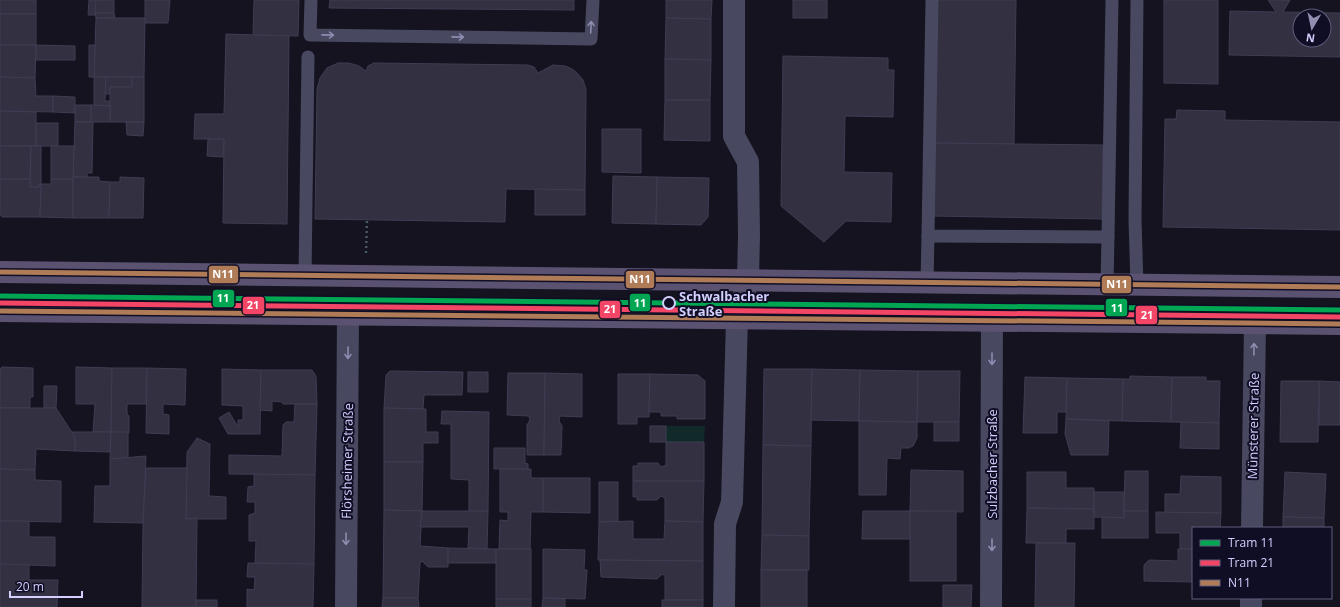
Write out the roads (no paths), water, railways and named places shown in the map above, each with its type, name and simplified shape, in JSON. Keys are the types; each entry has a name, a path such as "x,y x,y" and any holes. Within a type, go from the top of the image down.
{"main road":[{"path":"0,272 1340,287"},
{"path":"0,311 1340,324"}],"street":[{"path":"724,607 724,524 732,502 737,318 748,280 749,234 748,162 734,136 734,0"},
{"name":"Flörsheimer Straße","path":"346,607 348,314"},
{"name":"Sulzbacher Straße","path":"992,320 992,607"},
{"name":"Münsterer Straße","path":"1252,527 1255,323"}],"lane":[{"path":"311,0 310,35 591,39 593,0"},
{"path":"927,283 932,0"},
{"path":"1107,284 1112,0"},
{"path":"1137,0 1135,220 1137,285"},
{"path":"305,276 308,57"},
{"path":"928,236 1108,237"}],"tram line":[{"name":"11","path":"0,296 1340,310"},
{"name":"21","path":"0,303 1340,317"}],"place":[{"name":"Schwalbacher Straße","path":"669,303"}]}
